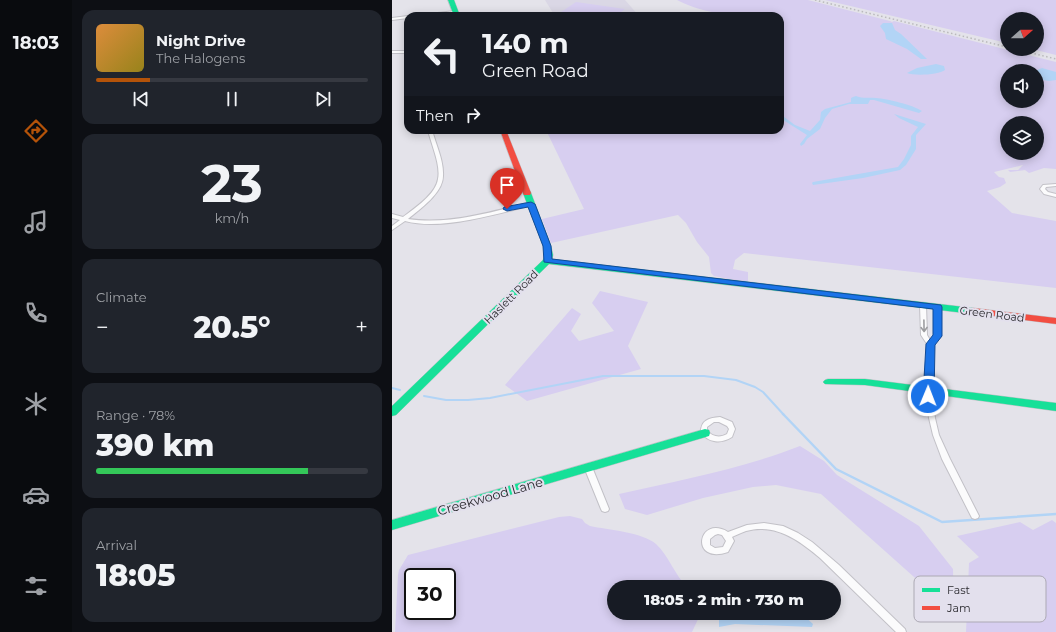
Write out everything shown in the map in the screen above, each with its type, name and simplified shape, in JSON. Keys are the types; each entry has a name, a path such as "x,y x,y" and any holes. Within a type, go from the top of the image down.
{"street":[{"path":"452,0 455,12"},
{"path":"392,18 404,17"},
{"path":"392,52 404,52"},
{"path":"392,228 431,196 440,184 440,173 431,134"},
{"name":"Haslett Road","path":"392,412 547,261 547,246 504,134"},
{"path":"1056,185 1045,186 1042,189 1046,193 1056,196"},
{"path":"392,216 403,220 425,222 447,221 531,204"},
{"name":"Green Road","path":"547,261 1056,321"},
{"path":"923,305 924,335 930,344 928,390 936,435 946,459 976,516"},
{"path":"930,344 938,336 938,307"},
{"path":"828,382 865,382 1056,407"},
{"name":"Creekwood Lane","path":"392,525 705,433"},
{"path":"588,467 605,509"},
{"path":"728,535 750,527 766,526 783,529 798,536 823,555 902,632"}],"shaded area":[{"path":"545,0 625,0 636,12 552,12"},
{"path":"677,0 808,0 1000,48 1000,56 1032,56 1056,62 1056,169 1044,168 1029,173 1025,170 1010,172 1008,170 1018,170 1023,165 994,172 999,177 1004,178 1006,183 1000,187 987,191 1012,213 1056,221 1056,288 744,253 735,260 733,269 748,272 748,283 714,276 711,273 709,257 697,242 686,223 678,215 551,243 542,219 584,209 548,134 784,134 784,12 710,12 689,6"},
{"path":"825,0 1056,0 1056,55 1044,52 1044,12 1000,12 1000,41"},
{"path":"576,2 625,9 621,12 561,12"},
{"path":"600,291 648,302 628,346 641,369 527,401 505,385 572,308 581,314 571,331 579,341 614,331 592,303"},
{"path":"800,446 824,461 837,475 919,526 953,569 953,576 914,577 821,494 776,485 753,487 703,498 647,515 625,509 619,494 733,468"},
{"path":"570,516 582,519 590,526 634,534 650,540 661,549 681,580 607,580 607,620 698,620 692,632 395,632 398,575 399,570 408,555 559,517"},
{"path":"1052,520 1056,523 1056,632 966,632 966,622 1046,622 1046,576 968,576 969,563 979,557 957,536 1020,522 1033,530"}],"water":[{"path":"883,23 892,23 895,30 927,59 921,59 907,49 886,39 885,33 880,26"},
{"path":"936,64 944,66 945,70 938,73 926,74 907,73 917,68"},
{"path":"1044,69 1056,72 1056,80 1044,80"},
{"path":"856,96 893,101 922,111 919,113 874,100 870,100 868,104 849,104 832,109 825,118 820,129 807,139 801,146 800,144 807,135 784,121 784,117 795,125 810,131 820,120 821,112 825,109 851,102 851,98"},
{"path":"894,114 926,124 916,135 916,149 906,165 900,170 863,178 813,185 813,182 898,167 911,145 911,136 918,127"},
{"path":"719,620 809,620 813,624 812,627 735,624 719,627"}],"waterway":[{"path":"424,396 446,400 490,398 603,376 704,376 736,380 755,387 763,392 784,415"},
{"path":"392,388 400,390"},
{"path":"783,414 836,469 942,522 1056,514"}],"railway":[{"path":"815,0 1000,45"},
{"path":"1044,56 1056,59"}],"traffic: fast":[{"path":"451,0 456,12"},
{"path":"392,412 547,261 549,255 547,246 527,193"},
{"path":"547,261 973,311"},
{"path":"828,382 865,382 1056,407"},
{"path":"392,525 705,433"}],"traffic: jam":[{"path":"505,134 527,193"},
{"path":"973,311 1056,321"}],"route":[{"path":"507,209 531,204 547,246 547,261 938,307 938,336 930,344 928,396"}]}
